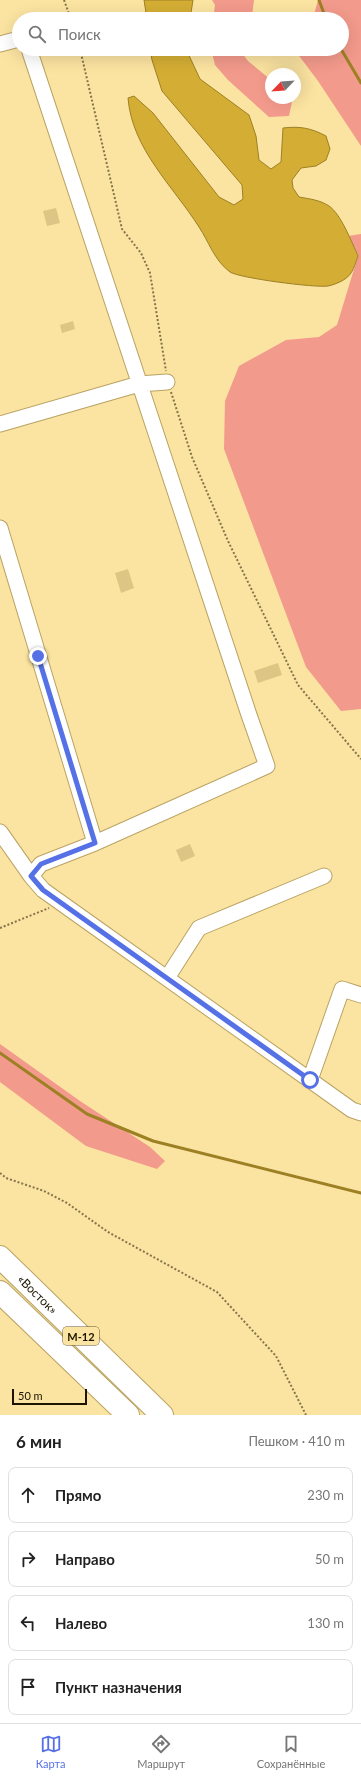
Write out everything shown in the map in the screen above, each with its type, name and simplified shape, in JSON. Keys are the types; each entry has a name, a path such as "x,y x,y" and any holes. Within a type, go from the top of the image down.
{"highway":[{"name":"«Восток»","path":"0,1257 162,1415"},
{"name":"«Восток»","path":"0,1292 128,1415"}],"street":[{"path":"0,44 12,40"},
{"path":"31,56 267,766 95,843 41,864 31,876"},
{"path":"0,424 140,384 167,382"},
{"path":"0,528 95,843"},
{"path":"0,832 31,876 43,890 352,1110 361,1113"},
{"path":"166,978 198,928 324,876"},
{"path":"310,1080 342,989 361,994"}],"path":[{"path":"64,0 68,12"},
{"path":"82,56 122,229 141,253 150,273 167,382 192,457 228,542 298,685 361,759"},
{"path":"0,928 61,903"},
{"path":"0,1172 6,1178 44,1190 62,1200 108,1232 217,1292 276,1356 306,1415"}],"shaded area":[{"path":"144,0 193,0 191,12 146,12"},
{"path":"212,0 254,0 252,12 214,12 215,5"},
{"path":"318,0 361,0 361,146 318,81 299,56 349,56 349,12 315,12"},
{"path":"151,56 189,56 200,79 249,115 256,136 259,160 271,169 281,162 283,128 305,128 326,136 330,149 326,160 316,166 301,168 292,180 293,188 299,197 326,204 338,215 358,256 348,277 328,286 294,284 247,277 230,272 224,267 212,251 189,212 145,150 131,117 128,98 134,96 153,113 219,197 234,205 243,199 242,185 162,91"},
{"path":"213,56 244,56 265,75 265,104 292,104 289,116 269,117 228,80 215,65"},
{"path":"361,234 361,709 341,711 306,667 224,449 225,401 239,366 286,340 319,337 337,325 358,256 348,236"},
{"path":"0,1044 80,1101 150,1147 165,1161 157,1169 86,1146 0,1082"}],"building":[{"path":"56,208 60,223 47,226 43,211"},
{"path":"73,321 75,329 62,333 60,325"},
{"path":"128,569 134,588 121,593 115,573"},
{"path":"278,663 282,675 258,683 254,671"},
{"path":"190,844 195,856 181,862 176,850"}],"waterway":[{"path":"319,0 323,12"},
{"path":"345,56 361,83"},
{"path":"0,1053 87,1114 153,1141 361,1193"}],"route":[{"path":"38,656 95,843 41,864 31,876 43,890 310,1080"}]}
